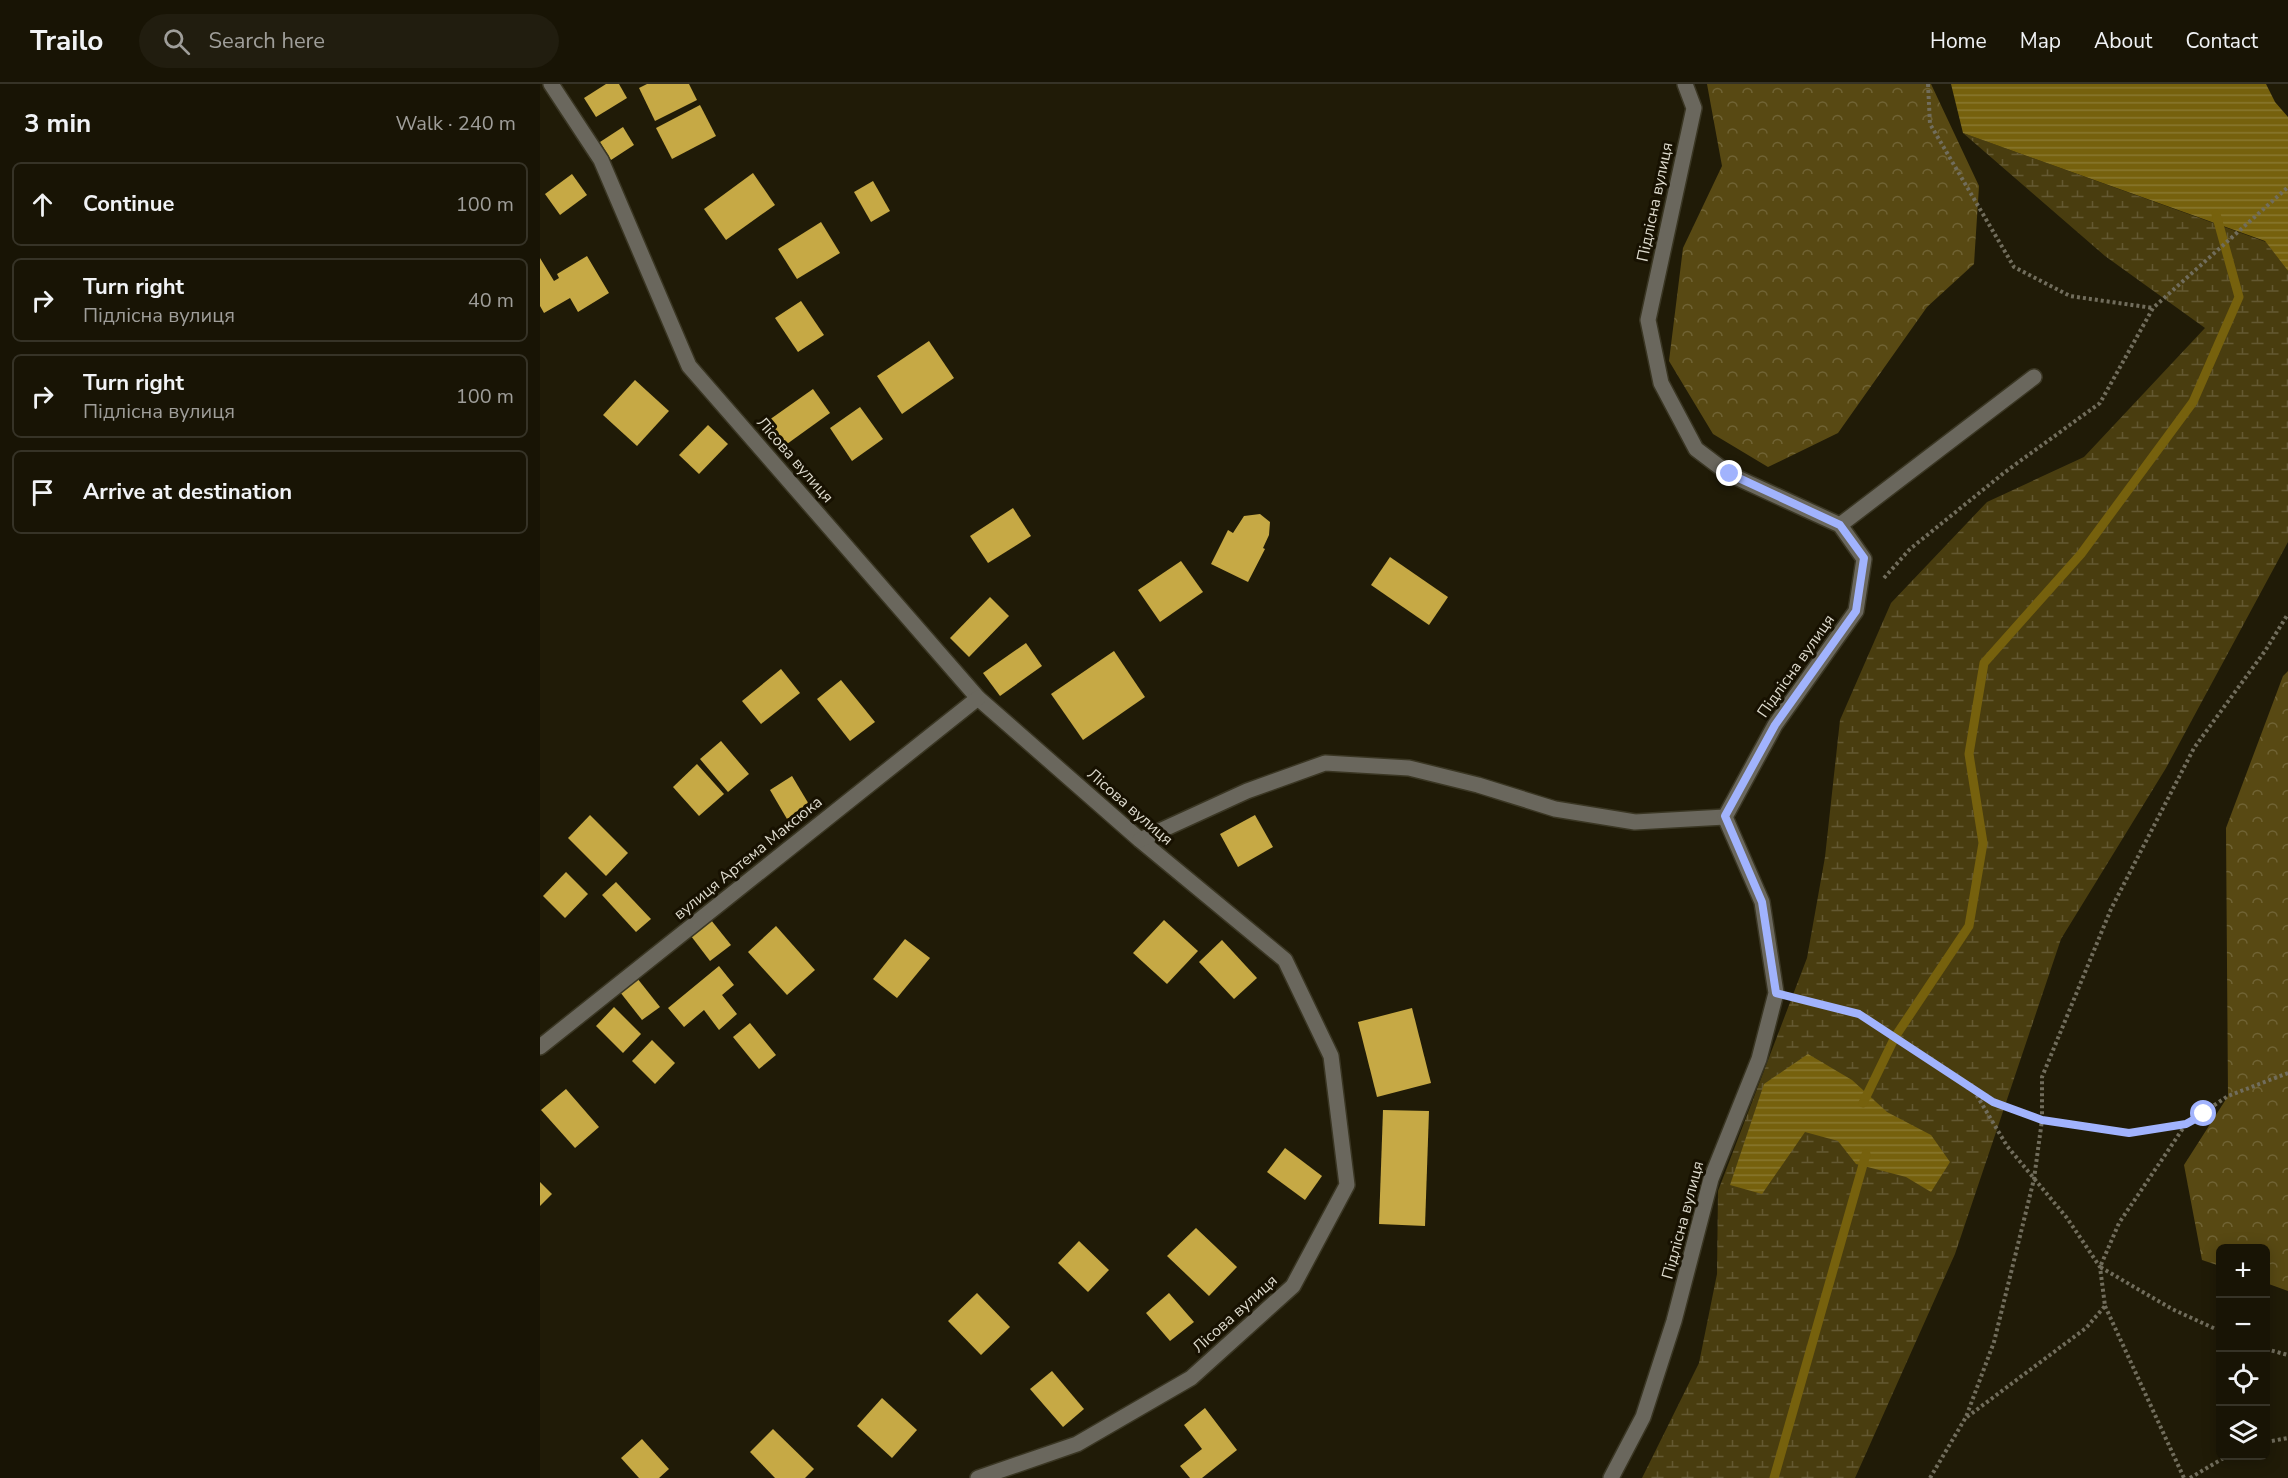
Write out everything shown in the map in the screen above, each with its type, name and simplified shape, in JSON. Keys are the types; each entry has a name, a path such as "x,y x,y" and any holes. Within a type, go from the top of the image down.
{"street":[{"name":"Лісова вулиця","path":"550,84 601,160 689,366 978,698 1140,840 1284,960 1331,1056 1347,1185 1293,1286 1191,1378 1077,1444 978,1478"},
{"name":"Підлісна вулиця","path":"1611,1478 1642,1417 1674,1321 1710,1179 1759,1059 1776,993 1762,902 1725,816 1775,725 1856,611 1864,558 1840,525 1730,474 1696,449 1661,383 1648,320 1694,108 1685,84"},
{"path":"1840,525 2034,377"},
{"name":"вулиця Артема Максюка","path":"540,1047 978,698"},
{"path":"1140,840 1246,791 1325,763 1408,768 1478,785 1555,809 1635,822 1725,816"}],"path":[{"path":"1928,84 1930,124 2014,267 2070,296 2152,308"},
{"path":"1856,611 1910,549 2005,472 2100,403 2152,308 2288,187"},
{"path":"1929,1478 1966,1417 1994,1342 2034,1179 2042,1120 2042,1077 2110,909 2194,748 2265,651 2288,614"},
{"path":"1776,993 1859,1014 1993,1102 2042,1120 2129,1133 2186,1124"},
{"path":"2184,1478 2105,1306 2100,1267 2119,1223 2186,1124 2228,1096 2288,1073"},
{"path":"1972,1088 2007,1146 2067,1218 2100,1267 2172,1309 2216,1329"},
{"path":"1966,1417 2086,1328 2105,1306"},
{"path":"2270,1350 2288,1355"},
{"path":"2270,1441 2288,1438"},
{"path":"2190,1478 2219,1460"}],"green space":[{"path":"1707,84 1931,84 1979,186 1974,264 1927,307 1838,433 1768,467 1713,434 1669,361 1683,248 1722,166"},
{"path":"1963,133 2266,242 2288,271 2288,542 2166,768 2061,939 1955,1254 1855,1478 1642,1478 1699,1363 1717,1274 1718,1191 1807,958 1825,857 1840,720 1891,603 1987,502 2084,457 2205,328 2105,256"},
{"path":"2288,671 2288,1291 2270,1284 2270,1244 2216,1244 2216,1265 2202,1260 2184,1165 2228,1096 2226,828 2283,676"}],"shaded area":[{"path":"1951,84 2266,84 2275,102 2288,117 2288,271 2265,241 1963,133"},
{"path":"1808,1054 1852,1080 1887,1112 1931,1135 1950,1162 1931,1192 1906,1177 1856,1164 1838,1141 1805,1132 1762,1194 1730,1185 1764,1084"}],"building":[{"path":"606,84 619,84 627,98 596,117 584,98"},
{"path":"647,84 689,84 697,100 655,121 639,88"},
{"path":"700,105 716,136 672,159 656,128"},
{"path":"623,127 634,145 611,160 600,142"},
{"path":"753,173 775,205 726,240 704,209"},
{"path":"572,174 587,195 560,215 545,194"},
{"path":"873,181 890,211 871,222 854,192"},
{"path":"821,222 840,253 797,279 778,249"},
{"path":"587,256 609,293 578,312 570,298 544,313 540,306 540,258 554,281 559,278 557,274"},
{"path":"801,301 824,335 798,352 775,318"},
{"path":"929,341 954,378 902,414 877,376"},
{"path":"635,380 669,411 637,446 603,415"},
{"path":"813,389 830,413 780,449 762,425"},
{"path":"860,407 883,439 852,461 830,428"},
{"path":"708,425 728,444 699,474 679,455"},
{"path":"1013,508 1031,536 988,563 970,536"},
{"path":"1260,514 1270,522 1269,535 1263,548 1265,549 1248,582 1211,564 1228,530 1233,533 1244,516"},
{"path":"1390,557 1448,597 1429,625 1371,585"},
{"path":"1181,561 1203,592 1160,622 1138,590"},
{"path":"990,597 1009,616 969,657 950,638"},
{"path":"1026,643 1042,666 1000,696 983,673"},
{"path":"1114,651 1145,697 1083,740 1051,694"},
{"path":"781,669 800,693 761,724 742,701"},
{"path":"841,680 875,722 850,741 817,699"},
{"path":"721,741 749,774 728,792 700,759"},
{"path":"697,764 724,794 699,816 673,787"},
{"path":"792,776 810,806 787,819 770,790"},
{"path":"590,815 628,853 606,876 568,838"},
{"path":"1255,815 1273,847 1238,867 1220,834"},
{"path":"566,872 588,894 565,918 543,896"},
{"path":"616,882 651,919 636,932 602,895"},
{"path":"711,920 731,945 710,961 691,936"},
{"path":"1164,920 1198,951 1167,984 1133,953"},
{"path":"776,926 815,970 787,995 748,952"},
{"path":"905,939 930,958 897,998 873,979"},
{"path":"1222,940 1257,978 1234,999 1199,962"},
{"path":"719,966 734,985 722,995 737,1014 719,1030 704,1010 684,1027 668,1008"},
{"path":"637,978 660,1007 642,1020 620,992"},
{"path":"614,1007 641,1034 623,1053 596,1026"},
{"path":"1412,1008 1431,1083 1377,1097 1358,1022"},
{"path":"750,1023 776,1055 759,1069 733,1037"},
{"path":"652,1040 675,1063 655,1084 632,1061"},
{"path":"566,1089 599,1127 575,1148 541,1110"},
{"path":"1383,1110 1429,1111 1425,1226 1379,1224"},
{"path":"1285,1148 1322,1176 1305,1200 1267,1172"},
{"path":"540,1182 552,1194 540,1206"},
{"path":"1196,1228 1237,1267 1209,1296 1167,1256"},
{"path":"1079,1241 1109,1270 1088,1292 1058,1263"},
{"path":"977,1293 1010,1327 981,1355 948,1321"},
{"path":"1169,1293 1194,1322 1170,1341 1146,1313"},
{"path":"1052,1371 1084,1409 1063,1427 1030,1389"},
{"path":"882,1398 917,1430 892,1458 857,1426"},
{"path":"1205,1408 1237,1450 1202,1478 1190,1478 1180,1466 1202,1449 1184,1425"},
{"path":"773,1429 814,1469 805,1478 775,1478 750,1452"},
{"path":"642,1439 669,1469 659,1478 639,1478 621,1458"}],"waterway":[{"path":"1863,1103 1895,1037 1969,926 1983,843 1969,754 1984,663 2081,554 2193,402 2239,297 2216,214"},
{"path":"1774,1478 1866,1154"}],"route":[{"path":"1730,474 1840,525 1864,558 1856,611 1775,725 1725,816 1762,902 1776,993 1859,1014 1993,1102 2042,1120 2129,1133 2186,1124 2204,1114"}]}
